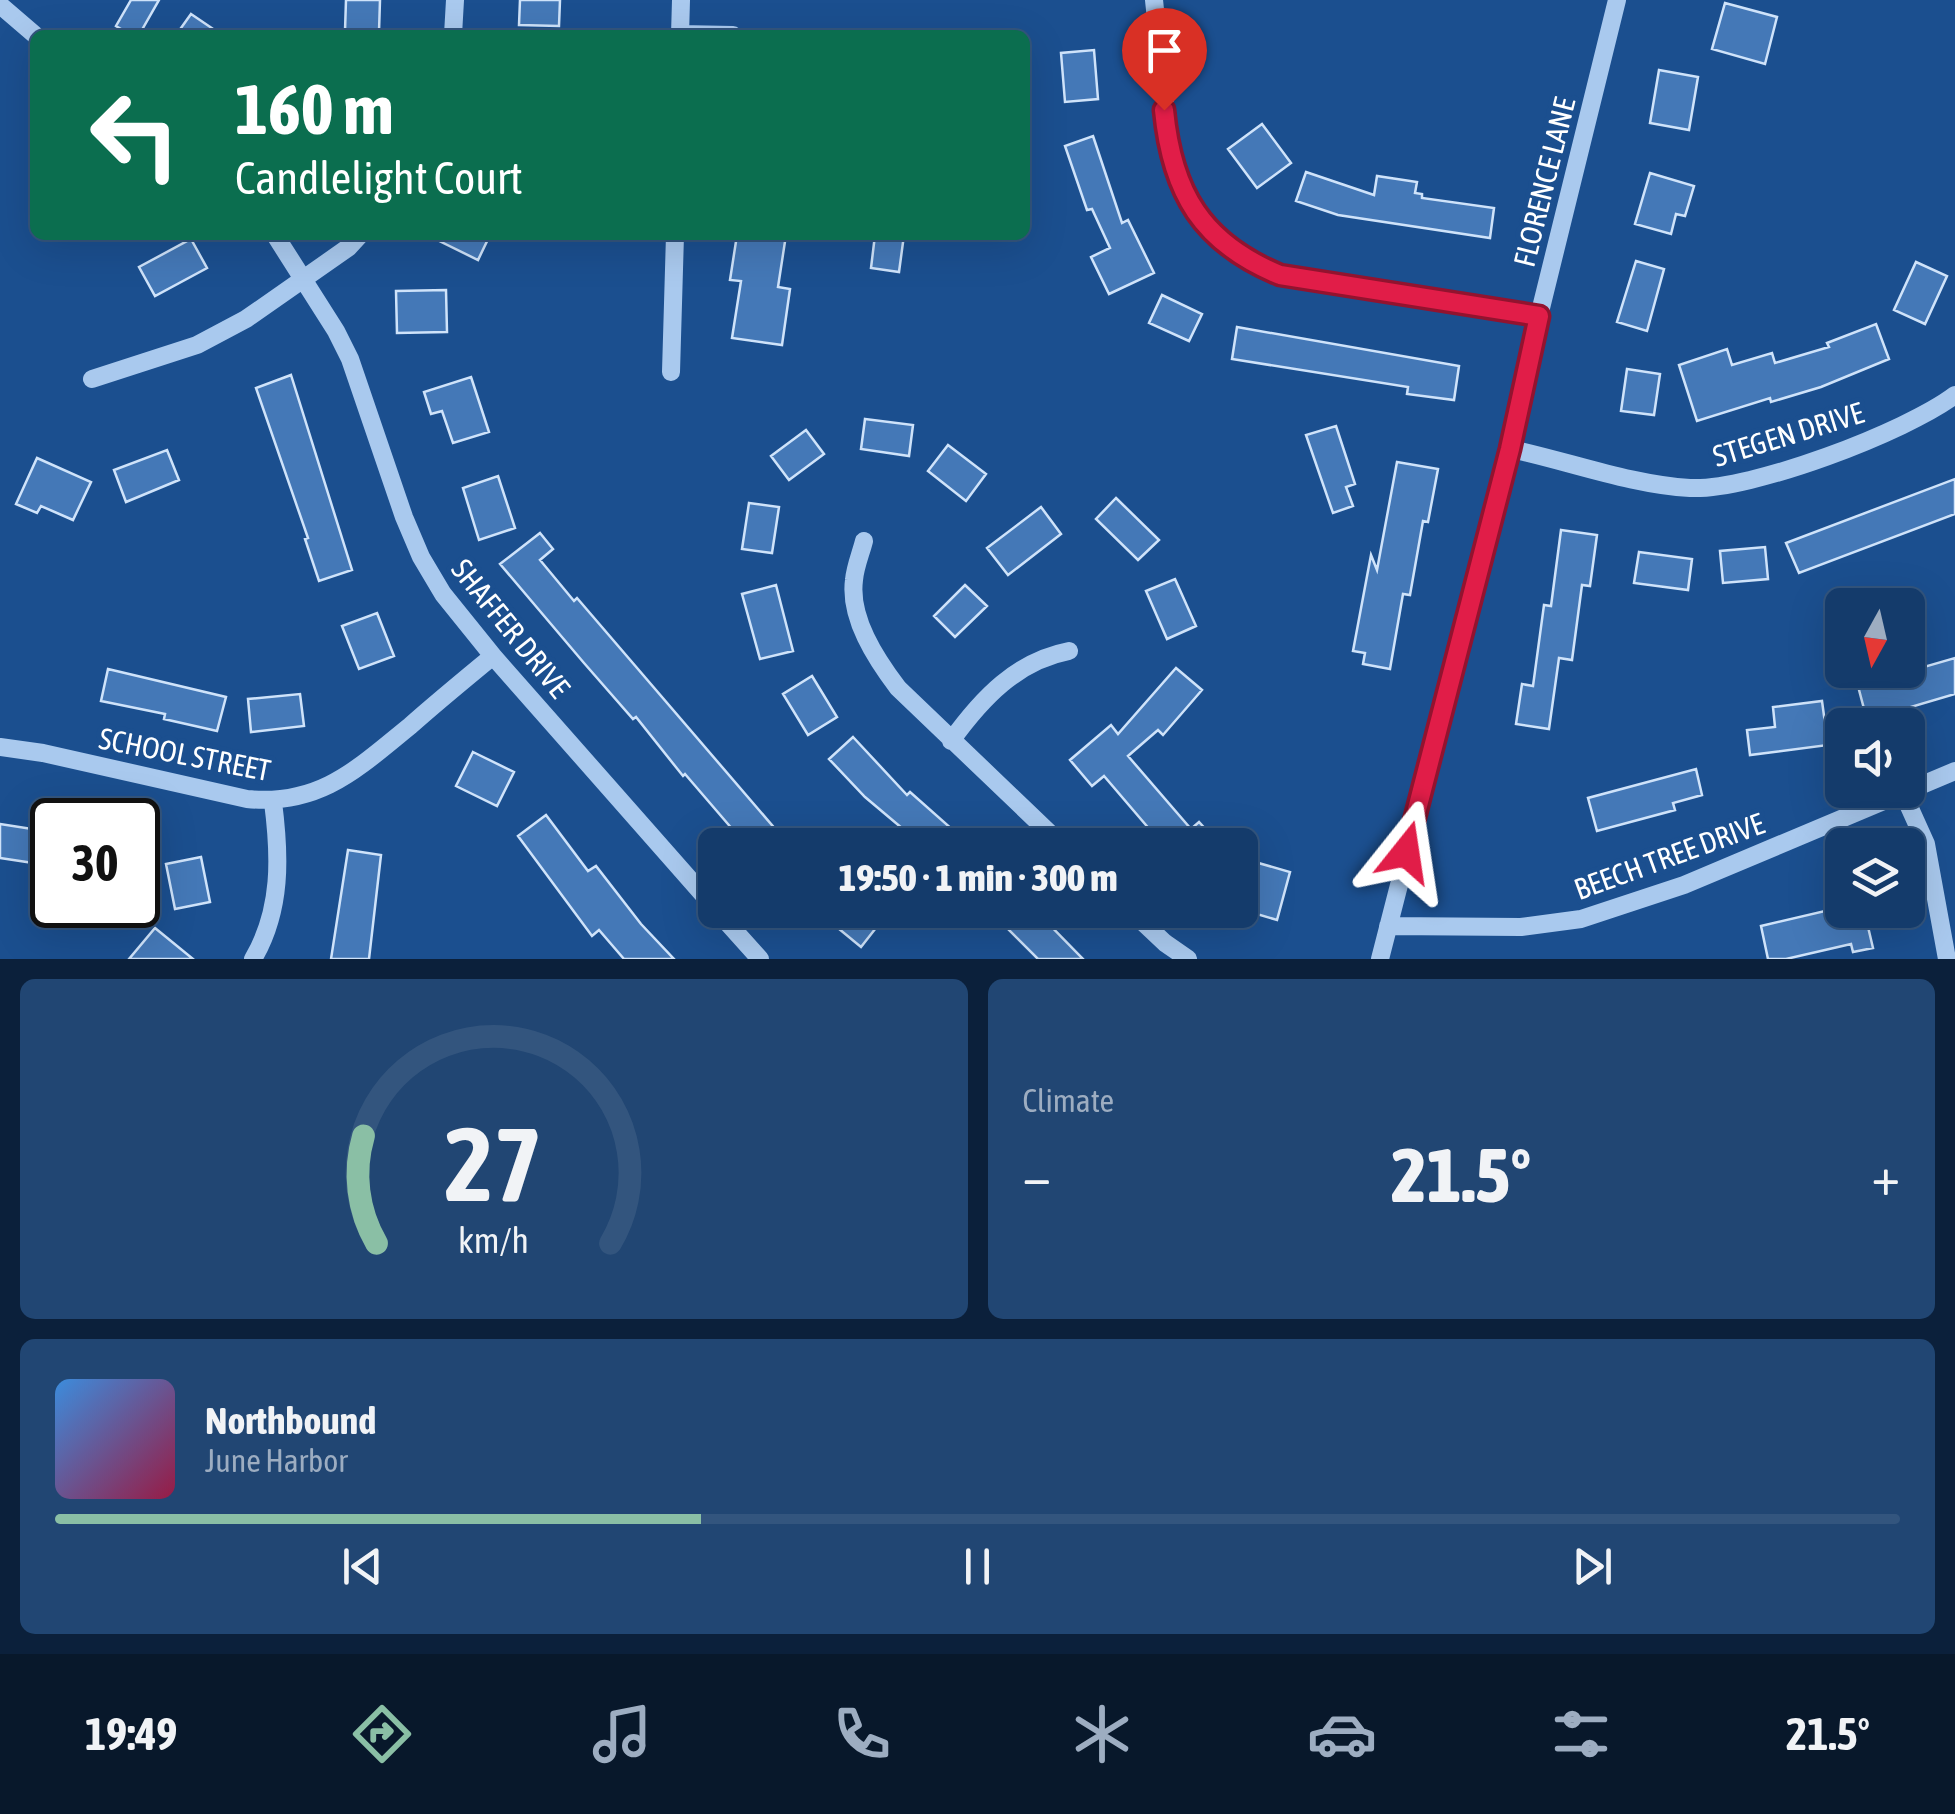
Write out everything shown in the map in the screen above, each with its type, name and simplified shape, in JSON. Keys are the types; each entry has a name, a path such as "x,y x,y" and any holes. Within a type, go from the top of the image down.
{"street":[{"path":"453,30 455,0"},
{"path":"680,30 681,0"},
{"path":"1154,0 1171,163 1185,197 1207,228 1235,252 1280,275 1539,316"},
{"name":"FLORENCE LANE","path":"1380,959 1510,449 1617,0"},
{"path":"0,5 30,31"},
{"name":"SHAFFER DRIVE","path":"278,240 350,359 404,517 443,594 492,656 698,889"},
{"path":"92,379 197,345 246,319 354,240"},
{"path":"671,372 674,240"},
{"name":"STEGEN DRIVE","path":"1510,449 1652,483 1714,487 1755,479 1888,433 1922,418 1955,395"},
{"path":"864,541 854,579 854,597 870,643 898,688 1044,828"},
{"path":"952,740 1010,676 1045,656 1070,651"},
{"name":"SCHOOL STREET","path":"0,747 43,753 247,800 300,798 345,778 492,656"},
{"name":"BEECH TREE DRIVE","path":"1925,783 1955,770"},
{"path":"253,959 269,925 279,874 273,802"},
{"name":"BEECH TREE DRIVE","path":"1388,926 1506,928 1581,919 1684,885 1866,808"},
{"path":"1909,808 1926,844 1947,959"},
{"name":"SHAFFER DRIVE","path":"733,928 760,959"},
{"path":"1149,928 1188,959"}],"building":[{"path":"131,0 159,0 142,30 116,26"},
{"path":"346,0 380,0 379,30 345,30"},
{"path":"520,0 560,0 559,26 519,25"},
{"path":"1725,3 1777,17 1765,64 1712,49"},
{"path":"191,14 215,30 180,30"},
{"path":"1094,50 1098,99 1065,102 1061,53"},
{"path":"1659,70 1698,77 1689,130 1650,123"},
{"path":"1262,124 1291,163 1257,188 1228,149"},
{"path":"1093,136 1122,223 1128,220 1154,273 1109,294 1091,257 1110,248 1092,209 1087,210 1065,146"},
{"path":"1306,172 1374,195 1377,176 1417,182 1415,193 1422,194 1422,198 1494,208 1490,238 1338,215 1296,201"},
{"path":"1650,173 1694,186 1685,216 1676,214 1671,234 1635,224"},
{"path":"192,240 207,268 155,296 139,267"},
{"path":"437,240 488,240 478,260"},
{"path":"736,240 785,240 778,287 790,289 782,345 732,338 741,281 730,280"},
{"path":"874,240 903,240 899,272 871,268"},
{"path":"1636,261 1664,269 1647,331 1617,322"},
{"path":"1916,262 1947,276 1925,324 1894,310"},
{"path":"446,290 447,332 397,333 396,291"},
{"path":"1162,295 1202,314 1189,341 1149,323"},
{"path":"1876,324 1889,359 1821,387 1697,421 1679,365 1727,349 1732,365 1772,353 1775,363 1829,347 1827,343"},
{"path":"1237,327 1459,366 1454,400 1407,394 1408,387 1232,359"},
{"path":"1627,369 1660,374 1654,415 1621,411"},
{"path":"291,375 352,570 319,581 256,388"},
{"path":"471,377 489,432 453,443 442,411 431,414 424,392"},
{"path":"865,419 913,425 909,456 861,449"},
{"path":"1336,426 1355,484 1346,487 1353,506 1333,513 1306,435"},
{"path":"806,430 824,454 789,480 771,456"},
{"path":"948,445 986,474 966,501 928,471"},
{"path":"167,450 179,480 126,502 114,470"},
{"path":"37,458 91,482 73,520 41,506 37,513 16,504"},
{"path":"1397,462 1438,469 1428,522 1423,521 1410,595 1403,594 1390,669 1363,664 1365,653 1353,651 1371,555 1377,570"},
{"path":"498,476 515,528 479,540 463,488"},
{"path":"1955,479 1955,514 1799,573 1786,543"},
{"path":"1116,498 1159,540 1138,560 1096,519"},
{"path":"749,503 779,507 772,553 742,549"},
{"path":"1041,507 1061,534 1008,575 987,548"},
{"path":"1561,530 1597,535 1590,586 1582,585 1572,660 1559,658 1549,729 1516,724 1522,684 1533,686 1544,605 1551,606"},
{"path":"540,533 553,549 540,560 774,828 731,828 500,564"},
{"path":"1765,547 1768,579 1723,583 1720,551"},
{"path":"1639,552 1692,559 1688,590 1634,583"},
{"path":"1175,579 1196,626 1167,639 1146,591"},
{"path":"776,585 793,651 760,659 742,594"},
{"path":"965,585 987,606 955,637 934,616"},
{"path":"377,613 394,656 359,669 342,626"},
{"path":"1955,658 1955,694 1908,708 1864,708 1859,688 1925,688 1925,667"},
{"path":"1176,668 1202,690 1163,735 1158,730 1128,756 1190,828 1148,828 1104,776 1092,786 1070,760 1111,725 1118,734"},
{"path":"108,669 226,697 217,731 164,719 165,714 101,701"},
{"path":"812,676 837,717 808,735 783,694"},
{"path":"300,694 304,726 251,732 248,699"},
{"path":"1822,701 1825,745 1750,755 1747,730 1775,727 1773,707"},
{"path":"853,737 907,795 910,792 951,828 902,828 829,759"},
{"path":"473,752 514,772 497,806 456,786"},
{"path":"1696,769 1702,795 1673,803 1675,810 1597,831 1588,798"},
{"path":"546,815 588,871 596,866 674,959 624,959 599,930 592,936 518,836"},
{"path":"0,824 30,829 30,862 0,858"},
{"path":"348,850 381,855 369,959 331,959"},
{"path":"201,857 210,902 175,909 166,864"},
{"path":"1258,863 1290,872 1277,920 1258,914"},
{"path":"1825,911 1825,928 1868,928 1873,948 1853,952 1851,944 1786,959 1768,959 1761,926"},
{"path":"155,928 193,959 129,959"},
{"path":"838,928 876,928 861,947"},
{"path":"1007,928 1053,928 1083,959 1038,959"}],"route":[{"path":"1164,110 1171,163 1185,197 1207,228 1260,267 1280,275 1351,288 1539,316 1510,449 1406,852"}]}
